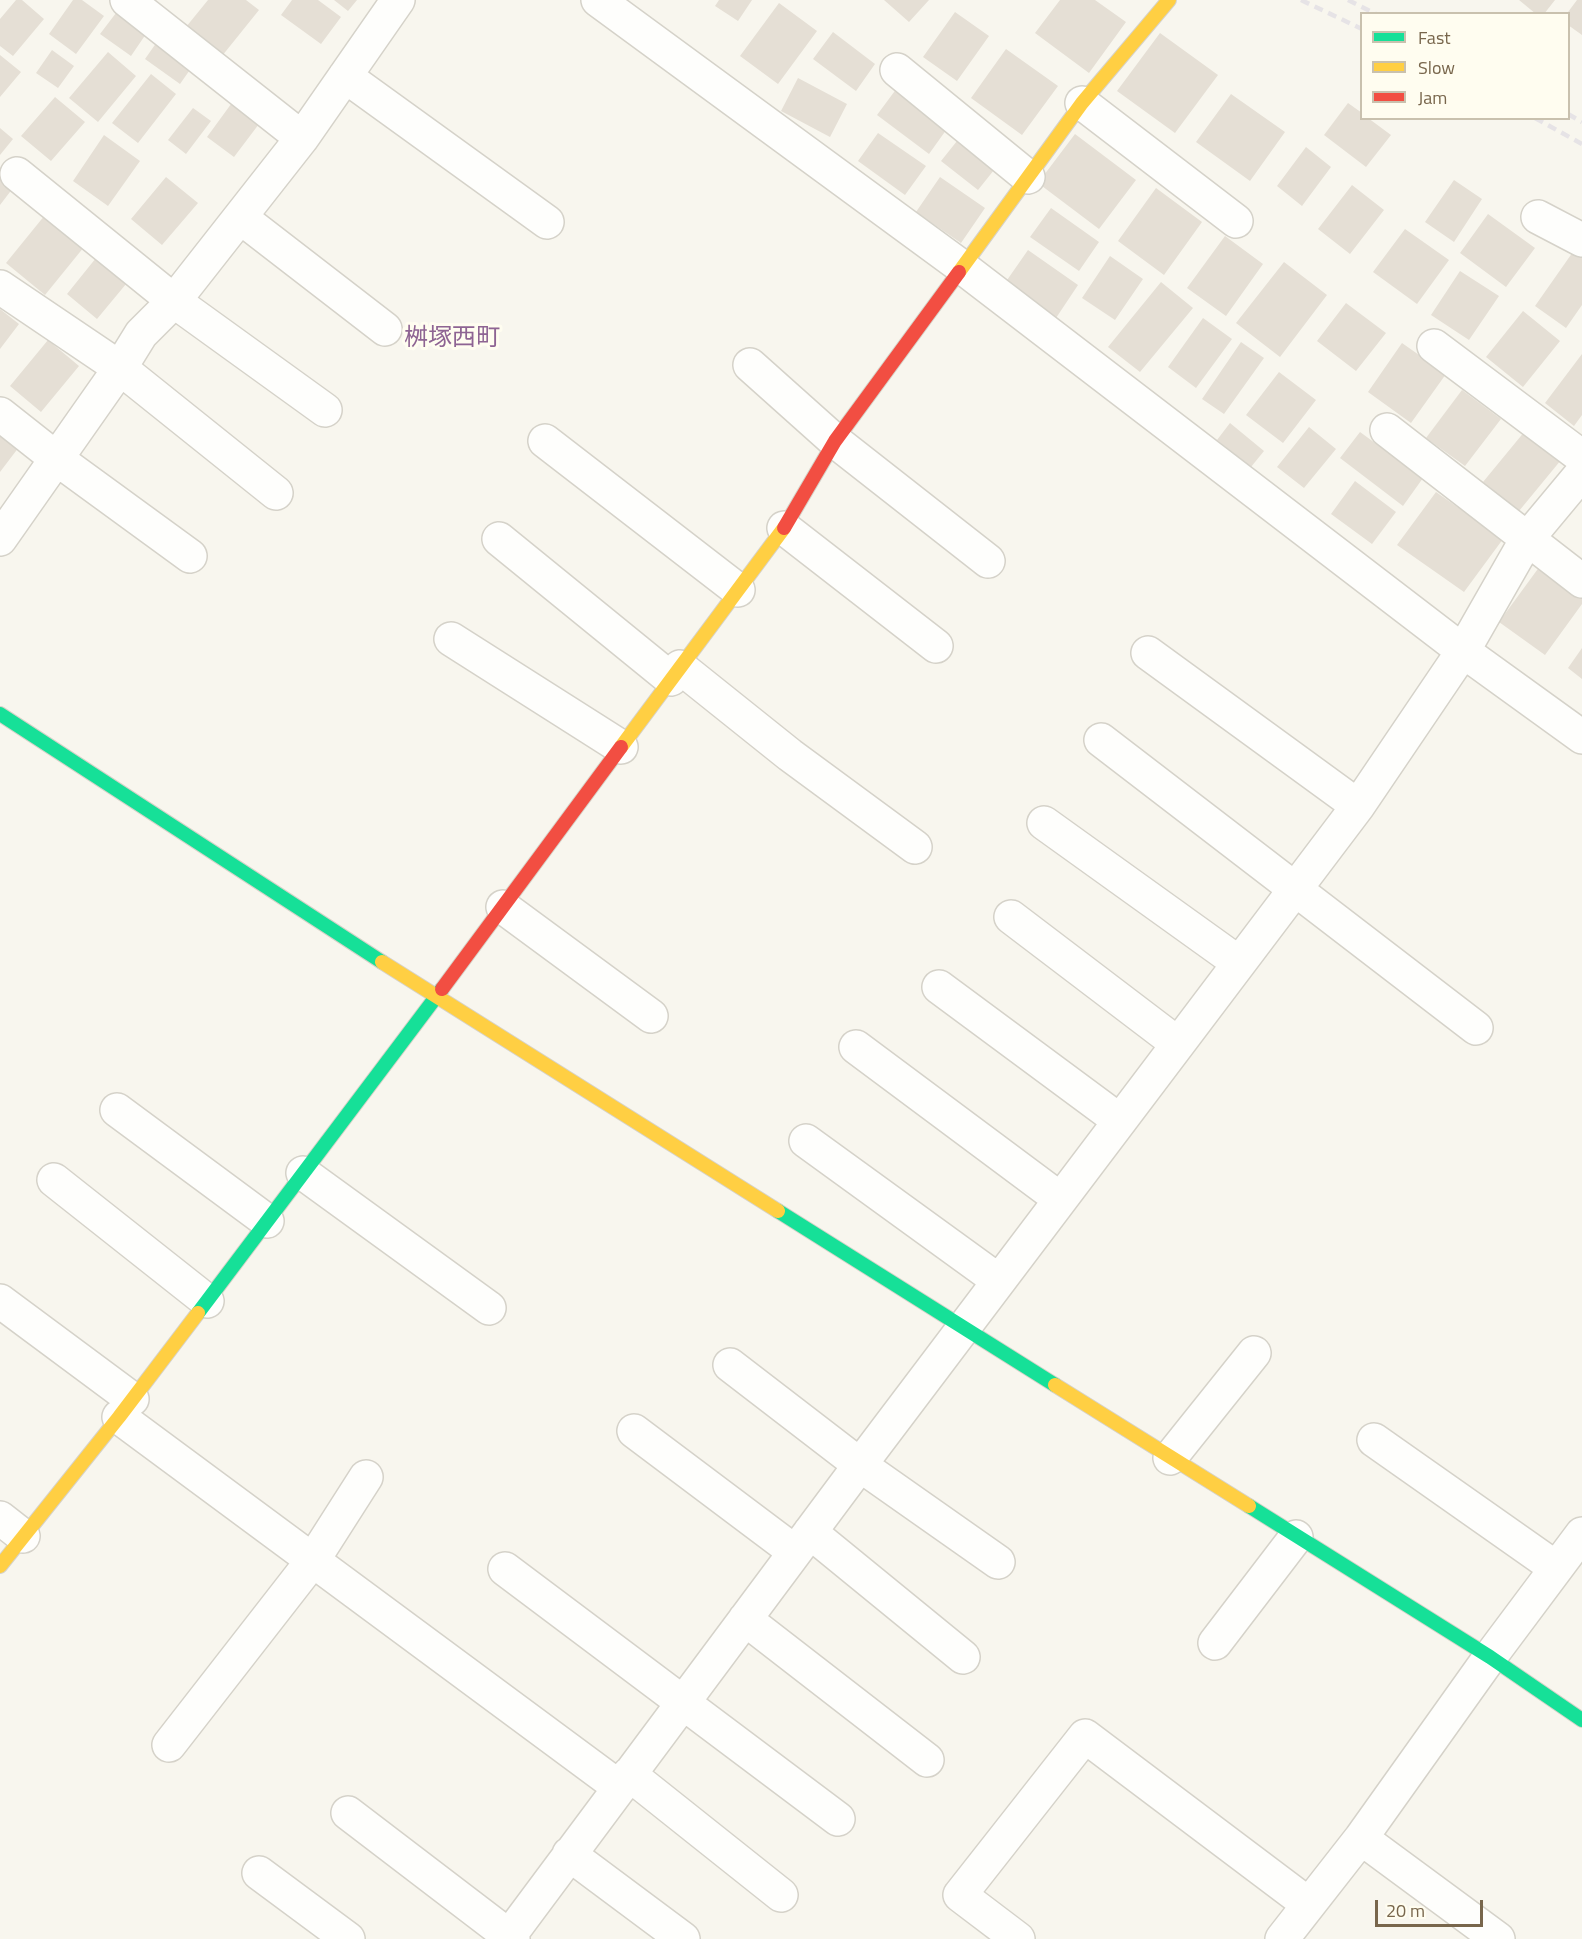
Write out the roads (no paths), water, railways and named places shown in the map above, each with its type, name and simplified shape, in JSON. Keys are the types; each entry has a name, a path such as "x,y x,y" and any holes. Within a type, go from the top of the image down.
{"street":[{"path":"126,0 302,138"},
{"path":"2,533 57,459 141,334 174,301 302,138 398,0"},
{"path":"598,0 844,165 962,267 1463,651 1582,737"},
{"path":"0,1566 12,1527 126,1408 436,997 784,528 835,441 1082,103 1169,0"},
{"path":"897,70 1028,177"},
{"path":"345,76 547,222"},
{"path":"1082,103 1236,221"},
{"path":"17,174 174,301 325,410"},
{"path":"240,217 385,329"},
{"path":"1539,217 1582,240"},
{"path":"0,287 120,368 276,493"},
{"path":"1434,346 1582,457"},
{"path":"750,365 835,441 988,561"},
{"path":"0,414 57,459 190,556"},
{"path":"1387,430 1582,581"},
{"path":"544,441 738,590"},
{"path":"348,1813 510,1938 569,1854 802,1542 1358,806 1463,651 1527,539 1582,473"},
{"path":"784,528 936,646"},
{"path":"498,539 676,673 915,847"},
{"path":"451,639 621,747"},
{"path":"1148,653 1358,806"},
{"path":"0,714 436,997 1490,1657 1582,1720"},
{"path":"1101,740 1476,1028"},
{"path":"1044,823 1239,963"},
{"path":"503,907 651,1016"},
{"path":"1011,917 1178,1044"},
{"path":"939,987 1120,1121"},
{"path":"856,1047 1060,1199"},
{"path":"117,1110 267,1221"},
{"path":"806,1140 999,1281"},
{"path":"303,1173 489,1308"},
{"path":"54,1180 207,1301"},
{"path":"0,1300 126,1408 313,1560 781,1895"},
{"path":"1170,1458 1254,1353"},
{"path":"730,1365 860,1465 998,1562"},
{"path":"634,1431 802,1542 963,1657"},
{"path":"1374,1440 1556,1568"},
{"path":"169,1745 313,1560 366,1477"},
{"path":"1282,1939 1361,1838 1490,1657 1582,1534"},
{"path":"1215,1643 1296,1537"},
{"path":"505,1569 838,1819"},
{"path":"745,1619 927,1760"},
{"path":"1018,1939 960,1895 1085,1736 1308,1904"},
{"path":"1361,1838 1498,1939"},
{"path":"569,1854 683,1939"},
{"path":"259,1873 348,1939"}],"railway":[{"path":"1301,0 1360,28"},
{"path":"1348,0 1372,12"},
{"path":"1570,115 1582,122"},
{"path":"1539,120 1582,144"}],"district":[{"name":"桝塚西町","path":"452,339"}]}
